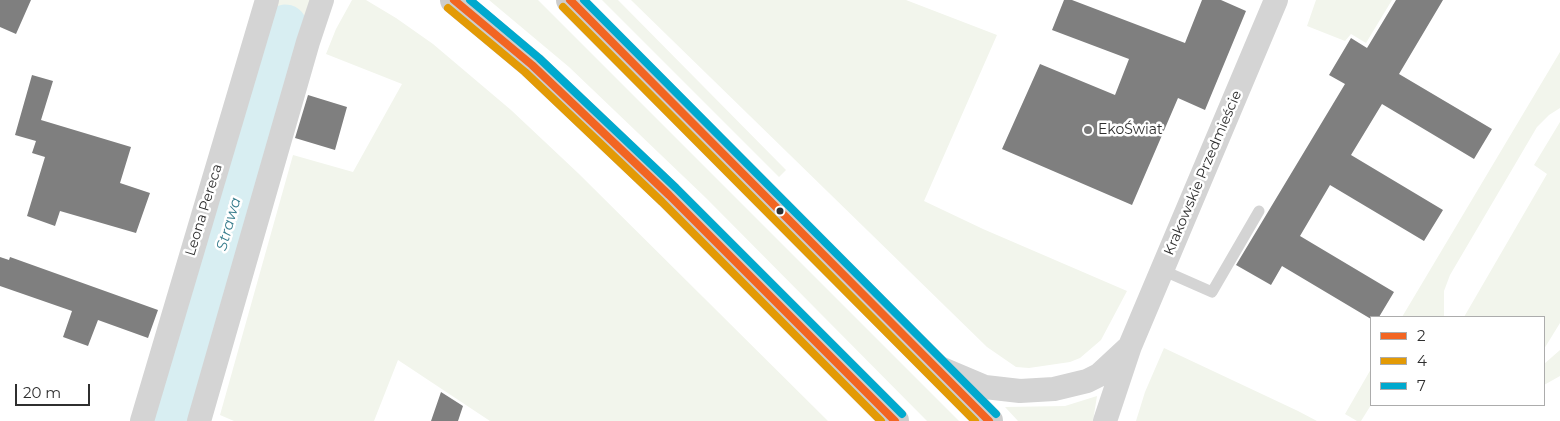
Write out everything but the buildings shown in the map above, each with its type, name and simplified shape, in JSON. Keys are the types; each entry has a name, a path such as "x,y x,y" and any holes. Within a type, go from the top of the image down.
{"main road":[{"path":"454,0 532,65 655,181 884,417"},
{"path":"570,0 989,421"}],"street":[{"name":"Leona Pereca","path":"142,421 266,0"},
{"path":"199,421 305,51 322,0"},
{"name":"Krakowskie Przedmieście","path":"1105,421 1130,346 1276,0"},
{"name":"Krakowskie Przedmieście","path":"930,362 985,387 1020,391 1054,389 1087,381 1100,375 1130,346"}],"lane":[{"path":"1162,270 1212,292 1259,212"}],"shaded area":[{"path":"275,0 313,0 192,421 183,421 269,114 295,31 276,24 165,413 162,421 150,421"},
{"path":"352,0 366,0 396,18 433,44 511,110 578,173 828,421 490,421 398,360 374,421 234,421 220,415 293,155 353,172 402,84 326,54 336,29"},
{"path":"489,0 538,0 959,421 927,421 706,198 569,67"},
{"path":"602,0 618,0 786,170 779,177"},
{"path":"631,0 906,0 997,35 924,201 983,229 1127,291 1101,340 1080,358 1070,362 1029,368 1016,367 987,347"},
{"path":"1316,0 1392,0 1366,43 1351,34 1345,41 1307,26"},
{"path":"1560,52 1560,108 1549,115 1537,127 1450,275 1444,291 1444,316 1403,316"},
{"path":"1560,122 1560,323 1545,347 1545,316 1465,316 1547,174 1534,165"},
{"path":"1164,348 1317,421 1136,421 1145,392"},
{"path":"1560,350 1560,376 1545,384 1545,363"},
{"path":"1370,371 1370,406 1361,421 1357,421 1345,414"},
{"path":"1097,396 1093,421 1018,421 1005,407 1065,406"}],"waterway":[{"name":"Strawa","path":"173,421 285,27"}],"transit line":[{"name":"2","path":"454,0 532,65 669,195 895,421"},
{"name":"7","path":"470,0 539,58 676,188 902,414"},
{"name":"2","path":"570,0 989,421"},
{"name":"7","path":"584,0 996,414"},
{"name":"4","path":"563,7 975,421"},
{"name":"4","path":"448,8 525,72 662,202 881,421"}],"place":[{"name":"EkoŚwiat","path":"1088,130"}]}
